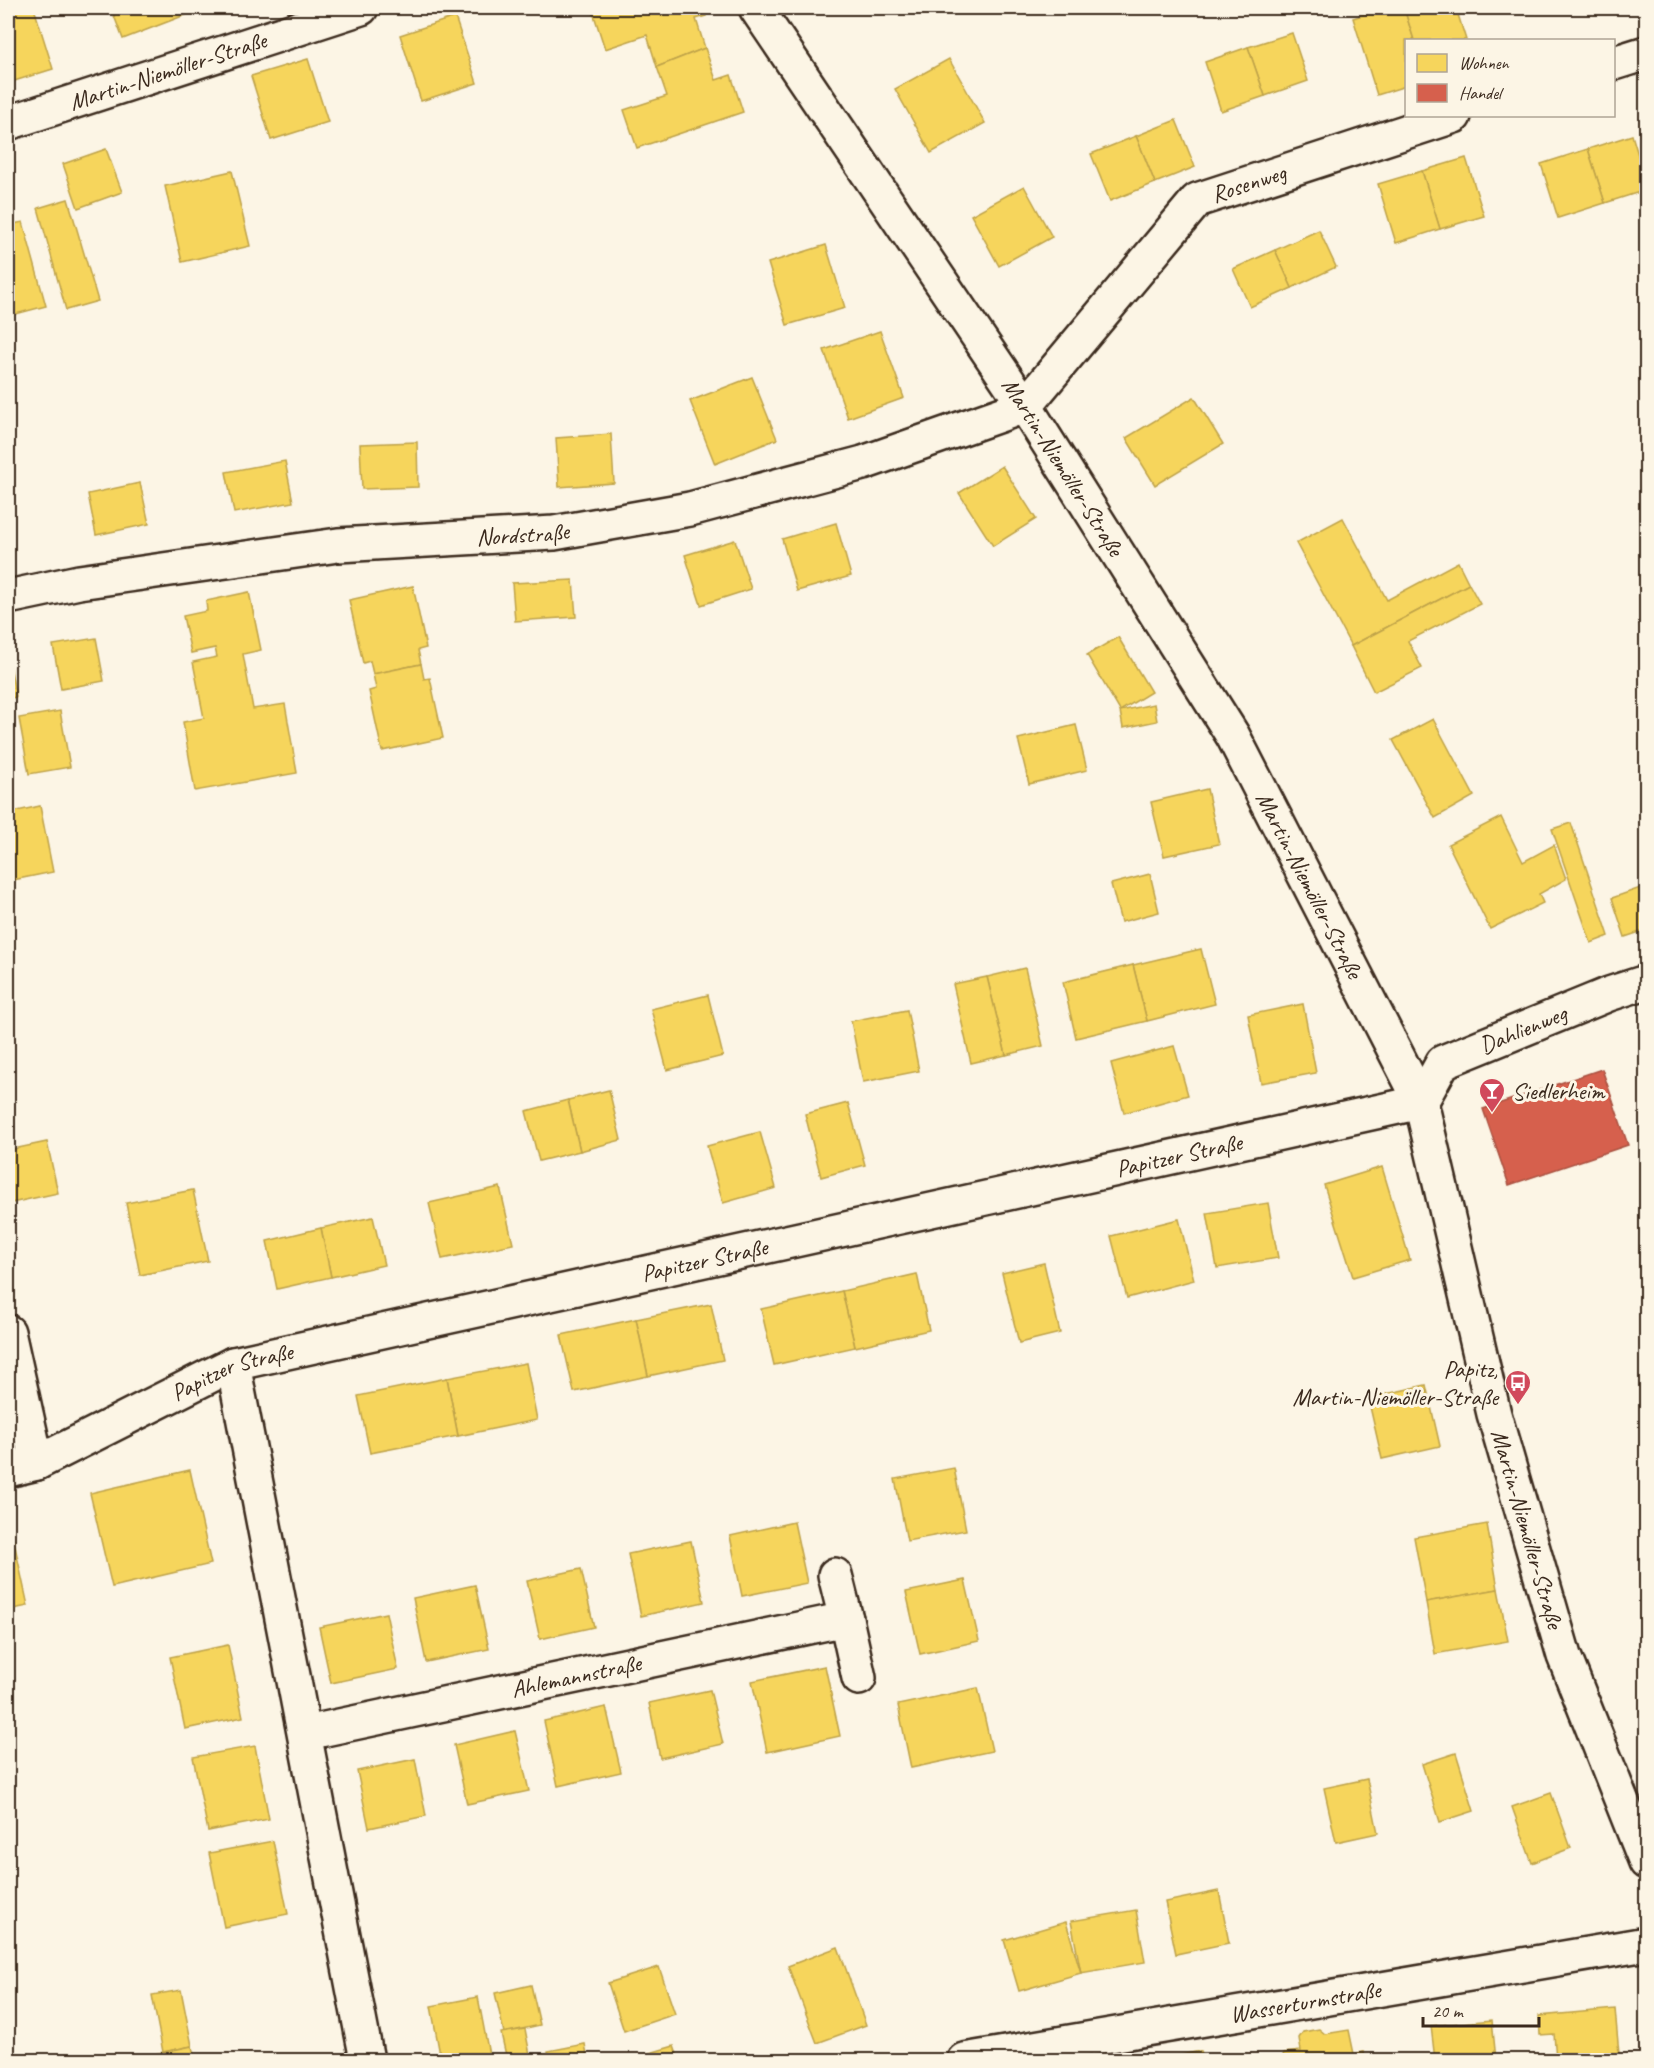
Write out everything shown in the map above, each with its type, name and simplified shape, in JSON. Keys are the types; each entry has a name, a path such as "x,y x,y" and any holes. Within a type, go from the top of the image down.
{"street":[{"name":"Martin-Niemöller-Straße","path":"8,123 361,8"},
{"name":"Martin-Niemöller-Straße","path":"756,8 1025,406 1233,736 1420,1102 1494,1414 1563,1656 1647,1862"},
{"path":"1615,63 1647,52"},
{"name":"Rosenweg","path":"1025,406 1197,200 1451,117"},
{"name":"Nordstraße","path":"8,597 79,582 338,545 554,533 690,509 863,463 1025,406"},
{"name":"Dahlienweg","path":"1420,1102 1443,1062 1609,994 1647,982"},
{"name":"Papitzer Straße","path":"22,1466 233,1365 1420,1102"},
{"path":"8,1332 22,1466"},
{"path":"233,1365 306,1733 367,2061"},
{"path":"835,1575 859,1678"},
{"name":"Ahlemannstraße","path":"306,1733 846,1619"},
{"name":"Wasserturmstraße","path":"964,2061 1647,1944"}],"building: Wohnen":[{"path":"8,8 34,8 53,69 8,83"},
{"path":"111,8 191,8 193,12 123,39"},
{"path":"703,8 706,16 696,19 705,48 657,67 647,35 605,49 592,9"},
{"path":"1384,8 1404,8 1414,39 1405,39 1405,86 1377,95 1353,18"},
{"path":"1404,8 1456,8 1466,39 1414,39"},
{"path":"455,17 477,83 421,101 400,35"},
{"path":"1292,33 1308,81 1265,96 1248,47"},
{"path":"1248,47 1265,96 1221,111 1205,62"},
{"path":"705,48 716,80 731,75 743,112 637,148 624,110 667,96 657,67"},
{"path":"308,59 328,122 271,140 251,76"},
{"path":"949,59 985,123 931,153 895,89"},
{"path":"1176,120 1195,167 1155,183 1136,136"},
{"path":"1632,135 1646,181 1646,190 1605,203 1588,149"},
{"path":"1136,136 1155,183 1110,201 1091,154"},
{"path":"106,149 122,192 78,208 63,164"},
{"path":"1588,149 1605,203 1558,218 1541,164"},
{"path":"1466,158 1484,216 1440,229 1422,171"},
{"path":"232,171 250,246 182,262 165,186"},
{"path":"1422,171 1440,229 1396,243 1378,184"},
{"path":"1024,186 1052,237 999,266 971,215"},
{"path":"68,199 98,301 66,310 38,208"},
{"path":"23,222 46,306 8,316 8,225"},
{"path":"1319,230 1336,267 1292,288 1275,250"},
{"path":"826,245 845,308 787,325 768,263"},
{"path":"1275,250 1292,288 1250,307 1233,269"},
{"path":"880,331 904,398 848,418 824,350"},
{"path":"752,377 777,439 715,464 690,401"},
{"path":"1194,397 1223,444 1155,485 1126,438"},
{"path":"611,434 614,483 559,487 556,438"},
{"path":"417,442 418,487 362,489 360,444"},
{"path":"285,461 293,502 234,513 226,472"},
{"path":"1002,466 1036,519 993,546 959,493"},
{"path":"140,483 149,524 96,535 88,494"},
{"path":"1343,518 1387,600 1458,562 1469,584 1351,646 1296,543"},
{"path":"836,523 851,576 797,591 782,539"},
{"path":"735,540 751,589 701,605 685,555"},
{"path":"573,580 576,617 515,621 512,583"},
{"path":"1469,584 1480,604 1408,641 1422,668 1374,692 1351,646"},
{"path":"413,586 426,648 418,650 421,664 373,674 370,661 363,663 349,600"},
{"path":"249,592 261,650 243,654 253,709 285,704 297,773 195,791 183,722 204,718 193,662 217,657 215,648 191,653 183,616 207,611 206,601"},
{"path":"1118,637 1151,692 1120,711 1087,655"},
{"path":"96,638 104,681 61,689 53,645"},
{"path":"8,655 16,697 8,699"},
{"path":"421,664 424,679 430,678 443,738 382,751 369,691 376,689 373,674"},
{"path":"1154,704 1157,721 1123,728 1120,711"},
{"path":"60,711 70,767 29,774 19,718"},
{"path":"1433,719 1474,796 1435,818 1393,740"},
{"path":"1076,725 1087,770 1029,784 1018,739"},
{"path":"1207,789 1219,844 1164,856 1151,802"},
{"path":"40,806 53,872 8,881 8,813"},
{"path":"1501,817 1523,862 1554,845 1566,879 1539,894 1543,903 1490,929 1448,844"},
{"path":"1571,823 1609,936 1591,943 1552,829"},
{"path":"1150,874 1159,912 1121,922 1111,884"},
{"path":"1646,886 1646,930 1625,937 1612,898"},
{"path":"1201,949 1215,1004 1147,1021 1133,965"},
{"path":"1133,965 1147,1021 1076,1038 1063,982"},
{"path":"1025,968 1043,1046 1006,1055 987,977"},
{"path":"987,977 1006,1055 971,1063 953,984"},
{"path":"708,995 723,1056 667,1070 651,1009"},
{"path":"1303,1004 1316,1073 1261,1083 1248,1015"},
{"path":"907,1010 919,1071 863,1082 851,1021"},
{"path":"1174,1046 1188,1095 1124,1113 1111,1063"},
{"path":"609,1090 621,1140 580,1151 568,1100"},
{"path":"568,1100 580,1151 539,1161 526,1111"},
{"path":"848,1103 865,1165 821,1177 805,1114"},
{"path":"760,1132 776,1188 723,1203 707,1146"},
{"path":"47,1142 58,1193 11,1203 8,1186 8,1150"},
{"path":"1382,1167 1410,1260 1353,1277 1324,1185"},
{"path":"500,1187 513,1244 442,1259 429,1203"},
{"path":"193,1190 208,1261 140,1275 126,1203"},
{"path":"1268,1203 1278,1258 1217,1268 1207,1213"},
{"path":"373,1217 384,1265 331,1277 321,1228"},
{"path":"1179,1219 1194,1280 1127,1298 1111,1236"},
{"path":"321,1228 331,1277 277,1289 267,1241"},
{"path":"1044,1263 1060,1333 1019,1343 1002,1273"},
{"path":"917,1274 929,1330 855,1347 842,1291"},
{"path":"842,1291 855,1347 774,1365 761,1309"},
{"path":"711,1304 723,1360 648,1376 636,1319"},
{"path":"636,1319 648,1376 574,1392 561,1335"},
{"path":"526,1363 537,1420 458,1436 447,1378"},
{"path":"447,1378 458,1436 370,1453 358,1396"},
{"path":"1426,1385 1440,1446 1382,1459 1368,1398"},
{"path":"954,1468 966,1530 907,1541 895,1479"},
{"path":"190,1470 211,1564 112,1587 90,1493"},
{"path":"8,1514 28,1606 8,1610"},
{"path":"794,1522 807,1583 742,1596 730,1536"},
{"path":"1487,1524 1498,1589 1426,1602 1414,1537"},
{"path":"691,1541 704,1602 641,1616 628,1554"},
{"path":"581,1569 594,1627 540,1639 527,1581"},
{"path":"965,1580 979,1641 920,1654 906,1592"},
{"path":"475,1585 489,1649 426,1662 413,1598"},
{"path":"1498,1589 1508,1641 1435,1654 1426,1602"},
{"path":"386,1613 398,1669 331,1683 319,1627"},
{"path":"228,1645 243,1717 185,1729 170,1657"},
{"path":"825,1666 840,1736 767,1752 752,1681"},
{"path":"978,1688 992,1751 911,1768 898,1705"},
{"path":"710,1690 723,1744 660,1758 649,1703"},
{"path":"606,1707 621,1772 558,1786 544,1721"},
{"path":"515,1731 529,1791 467,1804 454,1745"},
{"path":"255,1746 269,1819 208,1831 193,1757"},
{"path":"1456,1753 1474,1811 1440,1822 1422,1764"},
{"path":"415,1759 426,1816 369,1828 357,1771"},
{"path":"1367,1779 1378,1833 1336,1842 1324,1788"},
{"path":"1551,1793 1571,1848 1532,1863 1512,1807"},
{"path":"273,1841 288,1914 224,1927 209,1853"},
{"path":"1219,1891 1229,1943 1176,1954 1165,1902"},
{"path":"1136,1910 1145,1962 1081,1973 1071,1921"},
{"path":"1066,1922 1081,1973 1019,1991 1004,1940"},
{"path":"838,1947 866,2025 817,2043 788,1966"},
{"path":"659,1967 675,2014 624,2031 608,1983"},
{"path":"531,1985 540,2025 504,2033 495,1993"},
{"path":"181,1990 192,2046 163,2052 152,1995"},
{"path":"478,1997 490,2060 441,2060 431,2006"},
{"path":"1615,2009 1619,2054 1556,2059 1554,2034 1540,2035 1539,2016"},
{"path":"1492,2020 1496,2060 1435,2060 1431,2026"},
{"path":"525,2029 531,2060 507,2060 501,2033"},
{"path":"1319,2029 1325,2034 1349,2030 1354,2054 1364,2052 1365,2060 1281,2060 1284,2053 1301,2051 1299,2038 1303,2032"},
{"path":"585,2044 588,2060 550,2060 548,2051"},
{"path":"192,2046 195,2060 127,2060"},
{"path":"674,2046 679,2060 626,2060"},
{"path":"1201,2051 1203,2060 1157,2060"}],"building: Handel":[{"path":"1602,1069 1628,1145 1509,1185 1483,1109"}],"place":[{"name":"Siedlerheim","path":"1492,1114"},
{"name":"Papitz, Martin-Niemöller-Straße","path":"1518,1406"}]}
